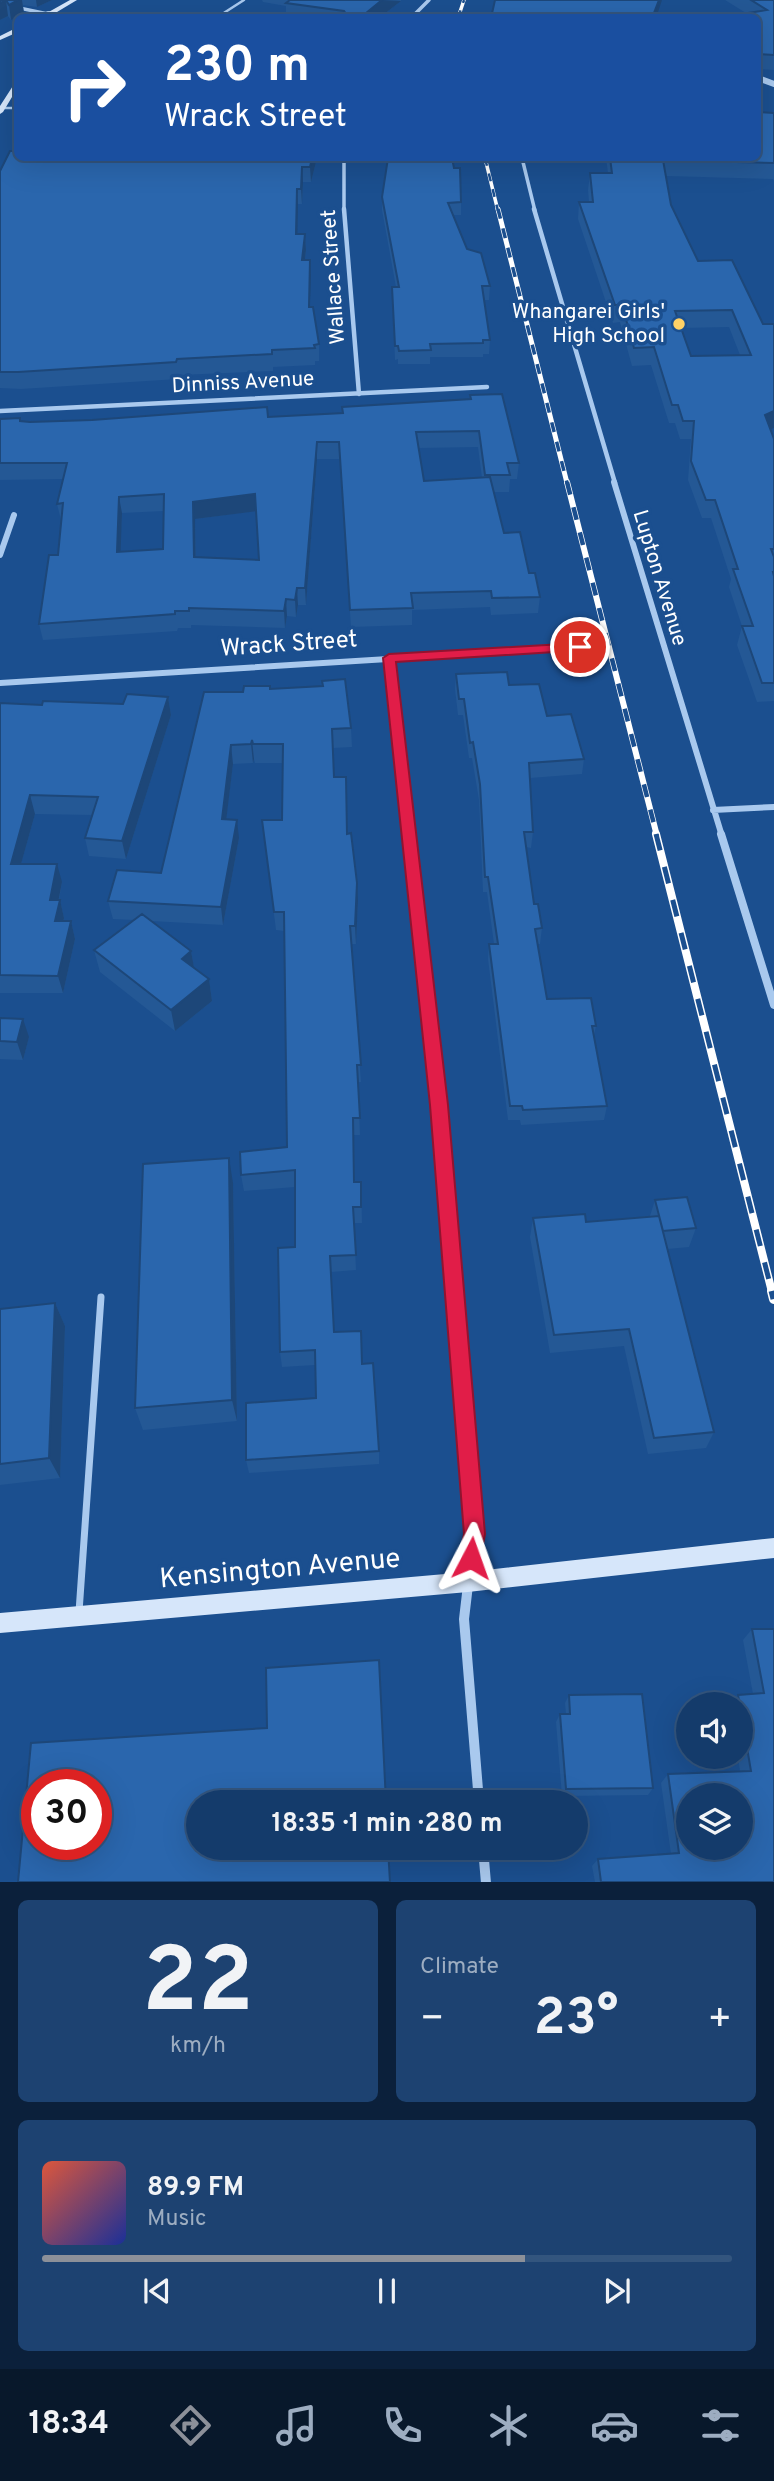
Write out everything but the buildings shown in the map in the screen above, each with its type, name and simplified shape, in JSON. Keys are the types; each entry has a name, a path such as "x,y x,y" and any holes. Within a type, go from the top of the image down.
{"main road":[{"path":"50,14 74,0"},
{"path":"1,110 14,87"},
{"name":"Kensington Avenue","path":"0,1623 468,1582 774,1548"}],"street":[{"path":"415,14 429,0"},
{"path":"0,4 35,14"},
{"name":"Wallace Street","path":"344,161 343,193 359,394"},
{"name":"Lupton Avenue","path":"523,161 582,374 774,1005"},
{"name":"Dinniss Avenue","path":"0,411 487,387"},
{"path":"0,555 14,514"},
{"name":"Wrack Street","path":"0,683 580,647"},
{"path":"389,658 440,1119 474,1534 464,1619 478,1790"},
{"path":"713,810 774,807"},
{"path":"484,1860 486,1882"}],"lane":[{"path":"222,14 244,0"},
{"path":"78,1616 101,1297"}],"railway":[{"path":"459,14 464,0"},
{"path":"486,161 498,211"},
{"path":"498,209 567,483"},
{"path":"567,482 657,836"},
{"path":"656,834 772,1292"},
{"path":"772,1291 774,1299"}],"place":[{"name":"Whangarei Girls' High School","path":"679,324"}],"route":[{"path":"471,1558 474,1534 439,1105 389,658 580,647"}]}
